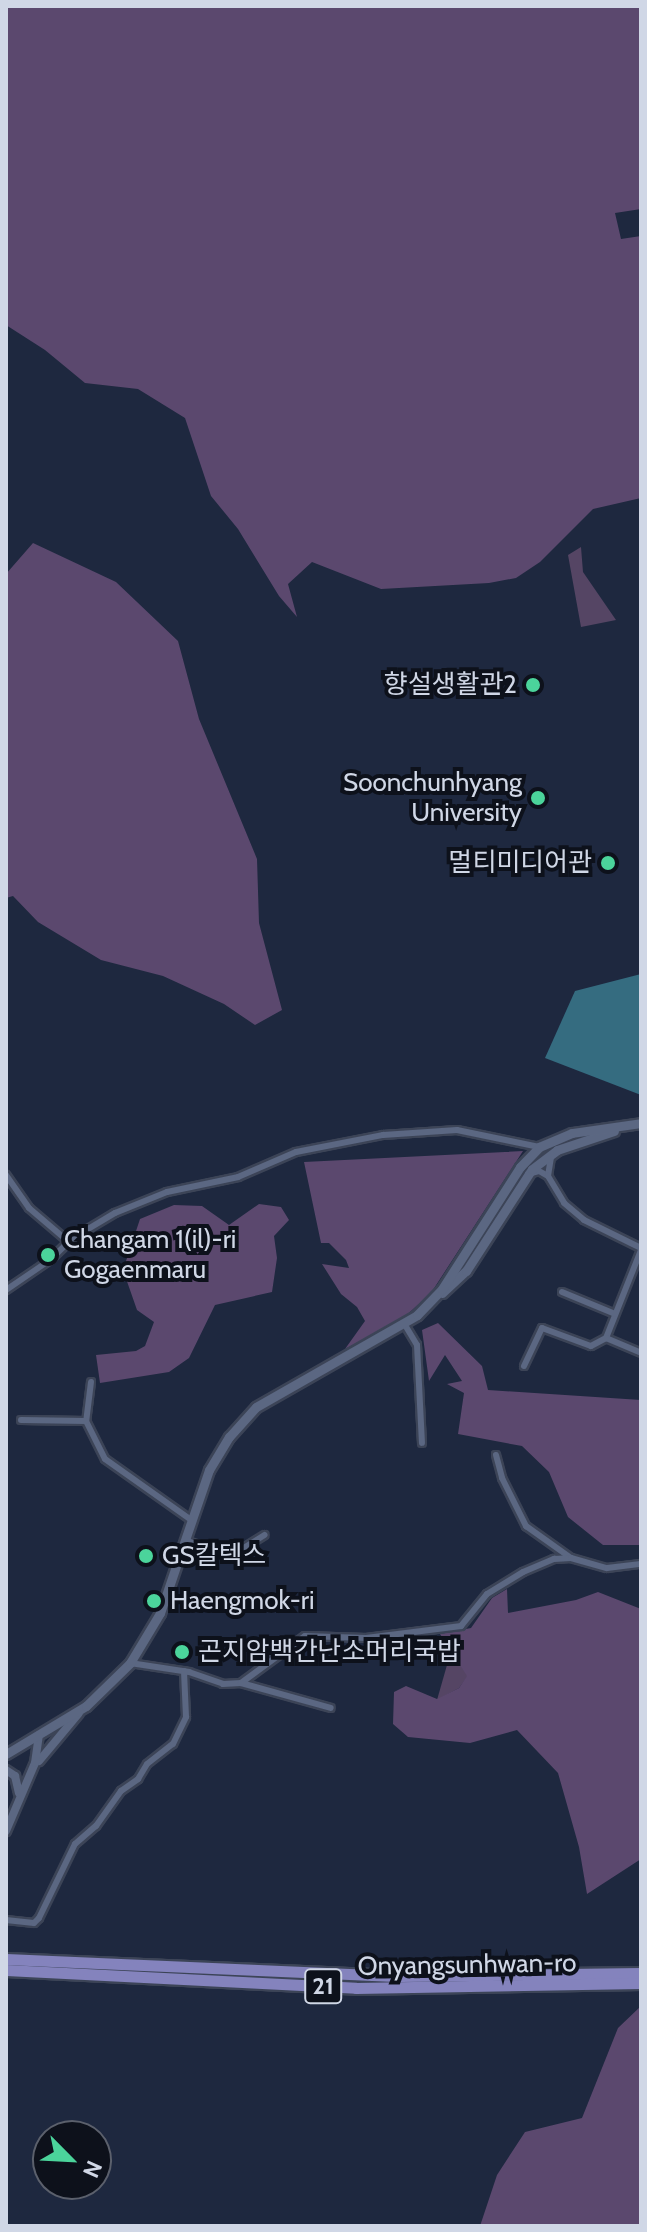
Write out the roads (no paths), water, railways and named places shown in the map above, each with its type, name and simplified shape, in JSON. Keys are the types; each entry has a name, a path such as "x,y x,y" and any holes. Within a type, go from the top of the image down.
{"highway":[{"name":"Onyangsunhwan-ro","path":"6,1959 401,1976 641,1973"},
{"name":"Onyangsunhwan-ro","path":"6,1970 356,1988 641,1983"}],"main road":[{"path":"431,1302 520,1167 539,1147 572,1133 641,1123"},
{"path":"6,1754 86,1706 130,1663 160,1613 191,1520 218,1453 256,1407 289,1385 405,1325 466,1271 523,1179 557,1150 629,1124"}],"street":[{"path":"6,1290 107,1217 154,1196 228,1180 312,1148 383,1135 457,1130 539,1147"},
{"path":"524,1366 542,1328 591,1346 606,1338 641,1249 584,1220 564,1203 548,1176 549,1162 557,1150"},
{"path":"523,1179 533,1172 548,1176"},
{"path":"6,1175 29,1208 69,1242"},
{"path":"562,1292 615,1314"},
{"path":"405,1325 417,1345 422,1443"},
{"path":"606,1338 641,1353"},
{"path":"91,1382 86,1421 105,1459 191,1520"},
{"path":"21,1420 86,1421"},
{"path":"496,1455 502,1478 526,1526 571,1558"},
{"path":"185,1540 226,1555 234,1554 265,1535"},
{"path":"241,1683 305,1636 366,1638 461,1626 487,1594 523,1572 554,1559 571,1558 607,1568 641,1564"},
{"path":"130,1663 184,1671 223,1684 241,1683 331,1708"},
{"path":"6,1920 34,1923 75,1844 96,1826 121,1791 138,1779 147,1764 173,1744 186,1717 184,1671"},
{"path":"28,1778 46,1750 86,1706"},
{"path":"6,1831 40,1747 39,1735"},
{"path":"6,1770 15,1776 20,1786 19,1802"}],"water":[{"path":"641,974 641,1095 545,1058 575,991"}],"place":[{"name":"향설생활관2","path":"533,685"},
{"name":"Soonchunhyang University","path":"538,798"},
{"name":"멀티미디어관","path":"608,863"},
{"name":"Changam 1(il)-ri Gogaenmaru","path":"48,1255"},
{"name":"GS칼텍스","path":"146,1556"},
{"name":"Haengmok-ri","path":"154,1601"},
{"name":"곤지암백간난소머리국밥","path":"182,1652"}]}
